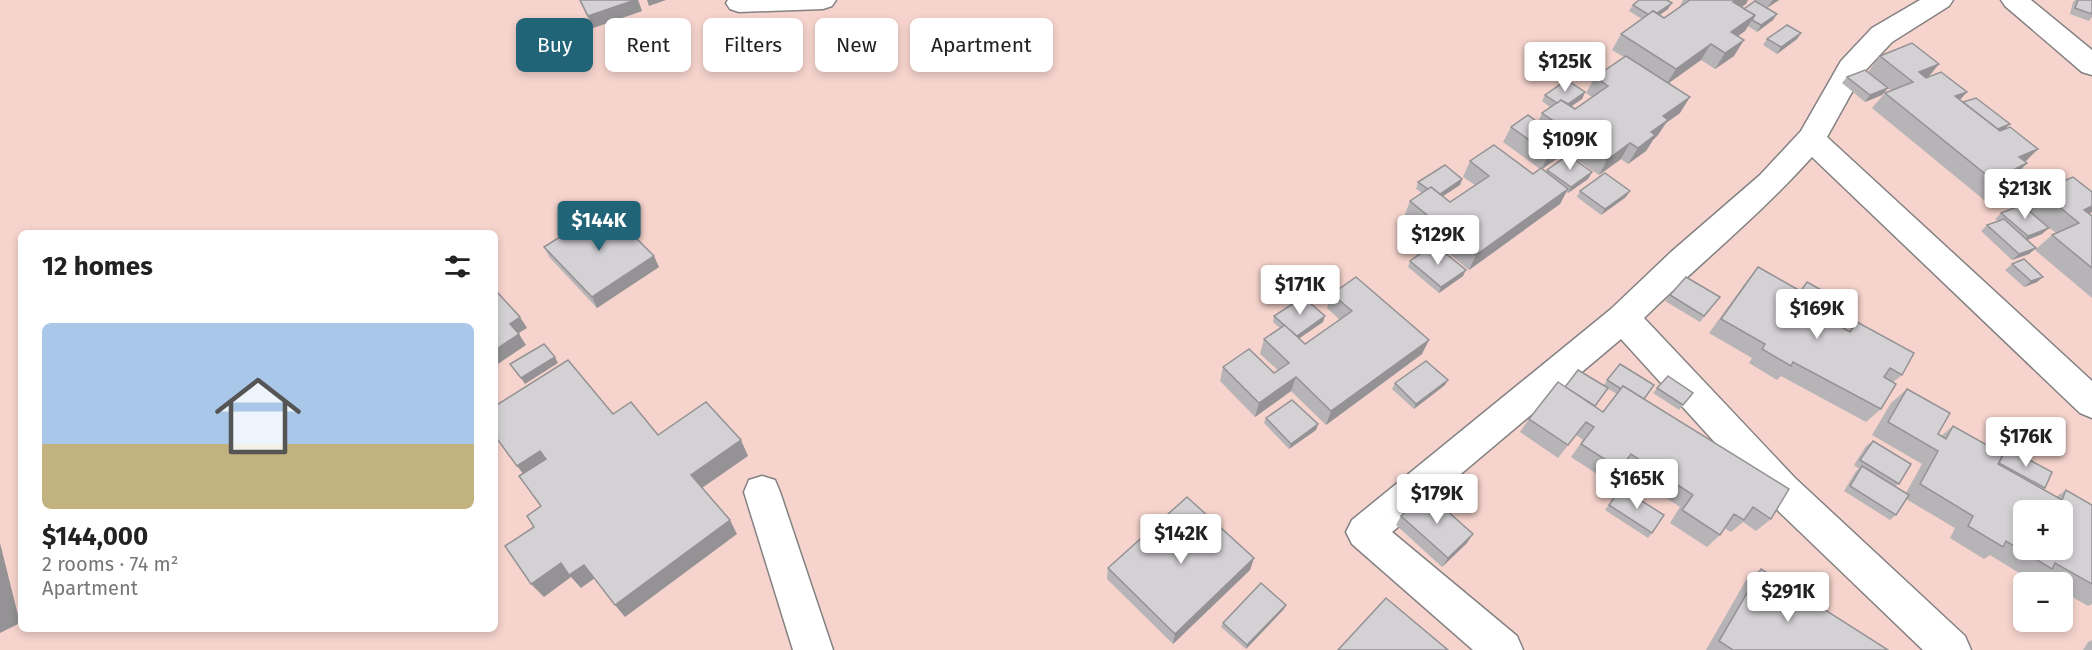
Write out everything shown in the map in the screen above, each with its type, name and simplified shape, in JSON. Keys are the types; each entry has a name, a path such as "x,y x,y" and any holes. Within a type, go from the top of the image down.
{"street":[{"path":"739,3 823,0"},
{"path":"1503,650 1365,531 1623,318 1682,261 1771,183 1811,139 1851,68 1882,35 1940,0"},
{"path":"2014,0 2080,40 2092,65"},
{"path":"1811,139 2092,403"},
{"path":"1623,318 1782,490 1952,650"},
{"path":"762,492 813,650"}],"shaded area":[{"path":"0,0 2092,0 2092,650 0,650"}],"building":[{"path":"580,0 635,0 588,16"},
{"path":"1639,0 1667,0 1672,3 1657,13 1653,11 1649,15 1633,5"},
{"path":"1690,0 1737,0 1733,2 1755,15 1731,32 1744,40 1725,53 1711,44 1676,69 1621,34 1653,11 1664,18"},
{"path":"2078,0 2092,0 2092,14 2075,8"},
{"path":"1755,1 1777,14 1761,25 1752,20 1755,15 1744,9"},
{"path":"1787,25 1801,33 1781,47 1767,39"},
{"path":"1912,43 1939,64 1919,72 1926,78 1941,72 1967,92 1955,96 2000,131 2010,127 2038,149 2019,157 2027,163 2015,169 2027,178 2004,189 1885,93 1913,82 1880,56"},
{"path":"1626,56 1690,97 1663,116 1668,120 1651,132 1655,135 1638,148 1630,143 1607,160 1574,136 1549,154 1511,127 1528,115 1552,133 1561,126 1542,113 1561,100 1575,109 1608,86 1595,77"},
{"path":"1865,70 1888,88 1870,95 1847,77"},
{"path":"1567,80 1585,92 1568,104 1561,100 1557,103 1545,95"},
{"path":"1976,98 2010,124 1998,129 1963,102"},
{"path":"1494,145 1533,174 1541,168 1568,189 1476,255 1410,201 1431,187 1450,202 1489,176 1470,161"},
{"path":"1568,155 1592,172 1571,187 1547,170"},
{"path":"1445,165 1462,179 1440,194 1431,187 1428,189 1418,182"},
{"path":"1605,173 1630,191 1605,209 1580,191"},
{"path":"2073,177 2092,192 2092,206 2084,210 2092,216 2092,268 2052,235 2079,223 2040,191"},
{"path":"2022,205 2049,228 2028,236 2001,213"},
{"path":"606,208 654,256 592,297 544,247"},
{"path":"2004,219 2036,248 2019,254 1987,225"},
{"path":"1434,244 1466,270 1441,287 1410,261"},
{"path":"2024,259 2043,277 2031,281 2012,264"},
{"path":"1758,267 1797,289 1791,298 1850,332 1857,322 1914,353 1902,375 1890,368 1884,377 1896,384 1881,409 1793,362 1791,366 1762,349 1765,344 1721,319"},
{"path":"1356,277 1429,340 1331,411 1296,377 1259,403 1223,367 1249,349 1274,373 1289,363 1264,339 1285,325 1305,344 1352,311 1332,294"},
{"path":"1686,277 1720,297 1704,316 1670,295"},
{"path":"1807,282 1851,307 1840,323 1796,298"},
{"path":"498,293 520,317 510,324 519,334 498,348"},
{"path":"1303,297 1325,316 1297,336 1274,316"},
{"path":"544,344 555,357 521,378 510,364"},
{"path":"568,360 613,414 631,402 658,435 706,402 741,440 691,475 730,520 615,605 584,565 569,575 561,563 531,584 505,546 534,527 527,516 541,506 519,476 546,459 540,451 517,466 498,440 498,404"},
{"path":"1426,361 1448,380 1416,404 1395,383"},
{"path":"1620,364 1654,385 1644,399 1623,386 1621,389 1607,380"},
{"path":"1578,370 1608,388 1595,406 1565,387"},
{"path":"1668,376 1693,393 1683,405 1657,388"},
{"path":"1558,382 1603,412 1623,386 1789,489 1771,519 1753,507 1744,520 1734,514 1720,535 1682,510 1693,495 1631,454 1620,469 1581,444 1594,427 1586,422 1568,445 1529,419"},
{"path":"1907,389 1950,413 1938,434 1946,439 1953,426 2003,454 1998,464 2062,500 2013,500 2013,545 2006,541 2003,547 1968,526 1973,516 1920,484 1938,451 1888,422"},
{"path":"1292,400 1318,424 1291,444 1266,418"},
{"path":"1873,441 1911,464 1899,484 1860,460"},
{"path":"2007,448 2052,472 2045,488 1999,463"},
{"path":"1862,466 1909,495 1896,515 1850,486"},
{"path":"1621,488 1664,515 1652,533 1609,505"},
{"path":"2066,490 2092,505 2092,584 2055,563 2052,569 2037,560 2073,560 2073,500 2062,500"},
{"path":"1427,493 1473,534 1448,558 1401,516"},
{"path":"1187,497 1254,558 1175,634 1108,568"},
{"path":"1761,569 1888,650 1733,650 1719,641"},
{"path":"1261,583 1286,605 1247,645 1223,623"},
{"path":"1386,598 1448,650 1338,650"}]}
